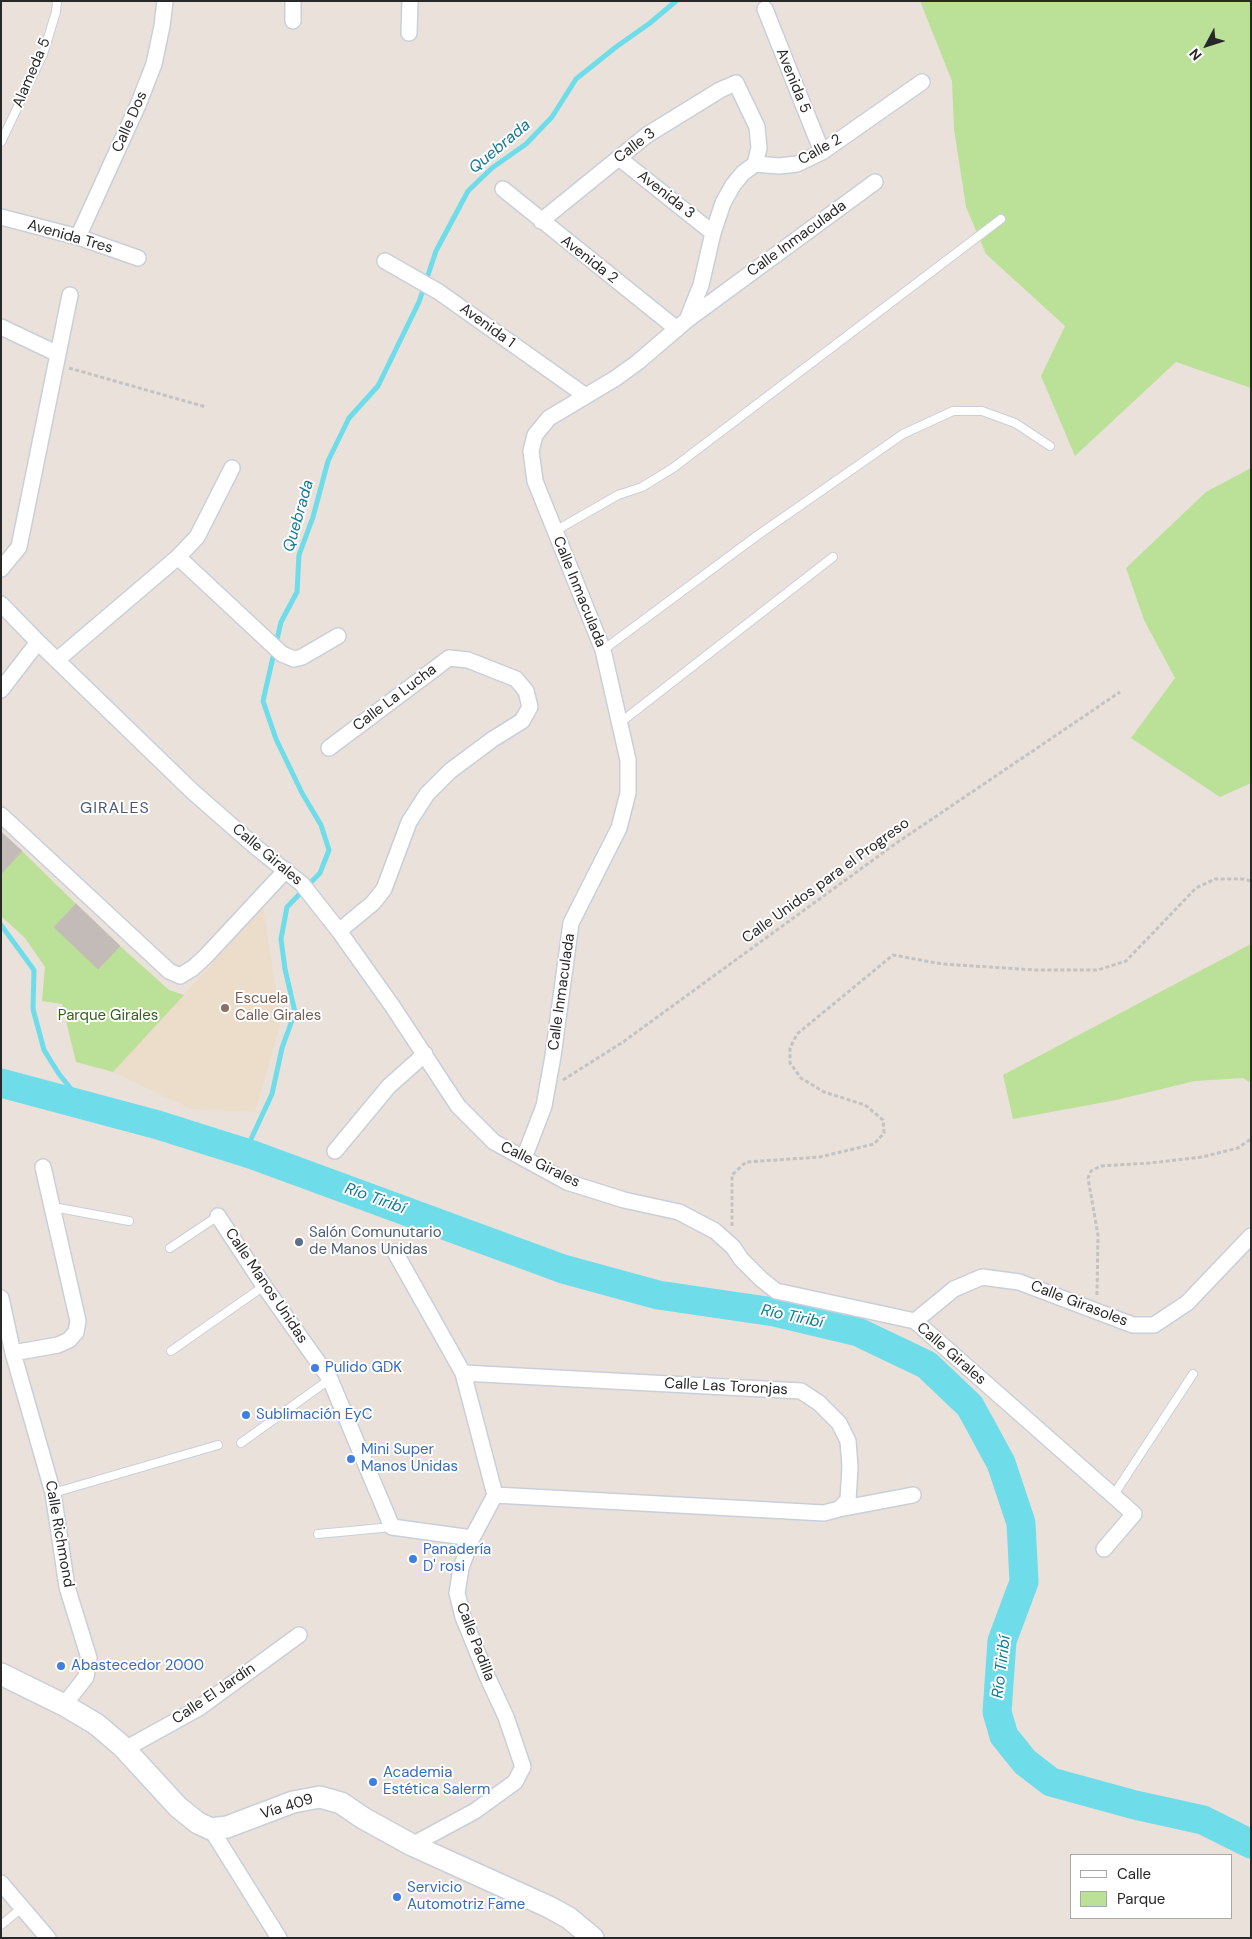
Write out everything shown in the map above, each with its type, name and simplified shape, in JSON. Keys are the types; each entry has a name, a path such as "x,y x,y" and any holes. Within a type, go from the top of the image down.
{"street":[{"name":"Calle Dos","path":"78,236 138,105 154,64 165,1"},
{"path":"293,1 293,21"},
{"path":"409,33 410,1"},
{"name":"Avenida 5","path":"765,9 822,152"},
{"name":"Calle 2","path":"755,164 779,166 796,164 822,152 922,82"},
{"name":"Calle 3","path":"541,222 647,135 720,90 736,83 757,127 759,148 755,164"},
{"name":"Avenida 3","path":"619,158 713,233"},
{"path":"682,324 701,285 722,203 743,173 755,164"},
{"name":"Calle Inmaculada","path":"524,1158 544,1106 554,1056 571,922 619,828 628,792 628,760 621,722 603,650 535,481 531,451 535,435 549,418 638,362 682,324 876,182"},
{"name":"Avenida 2","path":"503,189 541,222 682,324"},
{"name":"Avenida Tres","path":"1,217 78,236 138,258"},
{"name":"Avenida 1","path":"385,261 439,292 586,396"},
{"path":"1,569 19,547 70,295"},
{"path":"1,327 57,359"},
{"path":"57,660 178,557 197,537 232,468"},
{"path":"178,557 282,654 294,659 302,657 338,636"},
{"name":"Calle Girales","path":"1,604 192,791 257,848 302,884 339,931 425,1054 458,1106 494,1142 567,1182 624,1200 679,1212 715,1231 733,1247 761,1279 776,1291 915,1321 1134,1514 1104,1549"},
{"path":"1,690 38,642"},
{"name":"Calle La Lucha","path":"329,748 449,658 468,660 516,679 526,691 530,707 522,722 493,739 450,771 427,794 409,822 384,889 373,903 339,931"},
{"path":"1,815 169,971 180,976 193,968 206,956 286,870"},
{"path":"335,1151 388,1086 425,1054"},
{"path":"13,1352 58,1345 69,1340 76,1332 78,1321 43,1167"},
{"name":"Calle Manos Unidas","path":"218,1216 264,1286 330,1379 392,1527"},
{"name":"Calle Girasoles","path":"915,1321 954,1289 982,1278 1019,1282 1132,1325 1154,1326 1187,1304 1251,1236"},
{"path":"394,1252 463,1373 495,1495 824,1513 913,1495"},
{"name":"Calle Richmond","path":"1,1298 4,1328 13,1352 54,1493 67,1587 89,1658 86,1677 64,1705"},
{"name":"Calle Las Toronjas","path":"463,1373 801,1391 819,1403 839,1423 848,1441 850,1467 848,1500 839,1510"},
{"name":"Calle Padilla","path":"412,1845 475,1811 515,1782 523,1767 506,1717 463,1617 457,1593 461,1568 472,1538 495,1495"},
{"path":"392,1527 472,1538"},
{"name":"Calle El Jardín","path":"125,1749 199,1708 300,1635"},
{"path":"1,1674 64,1705 96,1724 125,1749 178,1807 198,1823 211,1829 279,1938"},
{"name":"Vía 409","path":"211,1829 228,1827 293,1802 320,1797 341,1803 362,1818 412,1845 548,1907 569,1918 593,1938"},
{"path":"1,1883 48,1938"}],"lane":[{"name":"Alameda 5","path":"1,142 43,54 56,12 57,1"},
{"path":"555,531 618,496 642,487 673,468 1001,219"},
{"path":"603,650 758,535 903,434 953,412 982,412 1014,424 1050,446"},
{"path":"621,722 833,557"},
{"path":"53,1207 130,1221"},
{"path":"170,1248 218,1216"},
{"path":"171,1351 264,1286"},
{"path":"1112,1496 1193,1374"},
{"path":"242,1443 330,1379"},
{"path":"54,1493 218,1445"},
{"path":"318,1534 392,1527"},
{"path":"1,1925 23,1907"}],"path":[{"path":"57,359 206,407"},
{"name":"Calle Unidos para el Progreso","path":"547,1091 624,1042 895,844 1120,692"},
{"path":"733,1247 732,1175 746,1162 820,1157 874,1144 884,1134 883,1120 865,1105 824,1092 801,1078 790,1063 790,1048 797,1034 893,955 942,964 1035,970 1098,970 1126,961 1196,888 1215,879 1243,878 1251,881"},
{"path":"1097,1311 1098,1235 1088,1178 1091,1171 1101,1166 1202,1157 1238,1148 1251,1139"}],"shaded area":[{"name":"Escuela Calle Girales","path":"263,908 281,1022 255,1112 191,1109 113,1072"}],"green space":[{"path":"920,1 1251,1 1251,388 1176,362 1075,456 1041,376 1065,326 986,254 966,207 954,129 952,81"},
{"path":"1251,468 1251,783 1220,797 1131,738 1175,678 1144,620 1126,568 1206,492"},
{"name":"Parque Girales","path":"22,851 76,904 54,927 120,946 169,990 184,995 113,1072 76,1062 62,1004 42,1001 45,967 25,938 1,916 1,874"},
{"path":"1251,944 1251,1083 1243,1078 1195,1081 1116,1100 1013,1119 1003,1075"}],"building":[{"path":"1,832 22,851 1,874"},
{"path":"76,904 120,946 98,969 54,927"}],"waterway":[{"name":"Quebrada","path":"245,1152 272,1094 282,1048 295,1012 285,969 281,939 287,907 320,873 329,850 321,825 302,793 276,739 263,701 281,622 297,592 299,555 313,517 328,461 349,418 378,386 419,302 436,251 468,191 492,168 526,144 552,117 576,79 676,1"},
{"path":"1,925 34,970 33,1009 44,1050 59,1074 84,1105"},
{"name":"Río Tiribí","path":"1,1083 158,1125 253,1155 563,1269 658,1295 774,1312 858,1332 927,1365 970,1406 1001,1463 1021,1523 1024,1582 1002,1641 997,1712 1004,1736 1025,1762 1051,1782 1135,1805 1203,1820 1251,1844"}],"place":[{"name":"Escuela Calle Girales","path":"225,1008"},
{"name":"Salón Comunutario de Manos Unidas","path":"299,1242"},
{"name":"Pulido GDK","path":"315,1368"},
{"name":"Sublimación EyC","path":"246,1415"},
{"name":"Mini Super Manos Unidas","path":"351,1459"},
{"name":"Panadería D' rosi","path":"413,1559"},
{"name":"Abastecedor 2000","path":"61,1666"},
{"name":"Academia Estética Salerm","path":"373,1782"},
{"name":"Servicio Automotriz Fame","path":"397,1897"}],"district":[{"name":"GIRALES","path":"115,809"}]}
